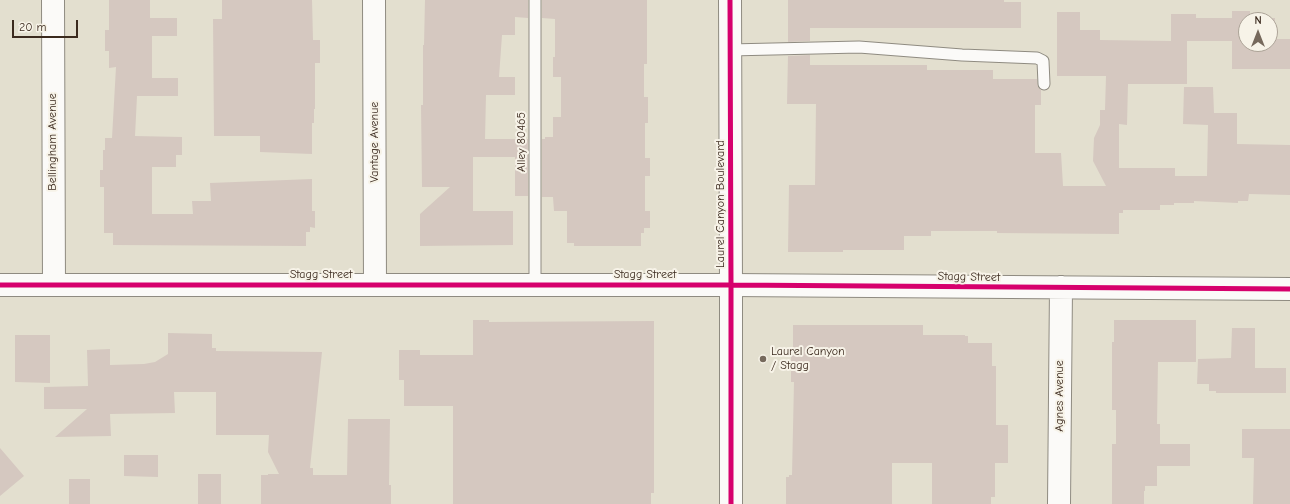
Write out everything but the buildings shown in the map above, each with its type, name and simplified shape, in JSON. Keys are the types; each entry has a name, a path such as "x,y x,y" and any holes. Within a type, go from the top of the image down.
{"street":[{"name":"Bellingham Avenue","path":"53,0 54,284"},
{"name":"Vantage Avenue","path":"374,0 375,284"},
{"name":"Laurel Canyon Boulevard","path":"730,0 732,284 730,504"},
{"name":"Stagg Street","path":"0,284 732,284 1290,289"},
{"name":"Agnes Avenue","path":"1059,504 1061,287"}],"lane":[{"name":"Alley 80465","path":"535,0 536,284"},
{"path":"730,50 859,47 962,55 1037,58 1043,61 1044,84"}],"cycle path":[{"path":"730,0 731,504"},
{"path":"0,285 731,285 1290,289"}],"place":[{"name":"Laurel Canyon / Stagg","path":"763,359"}]}
